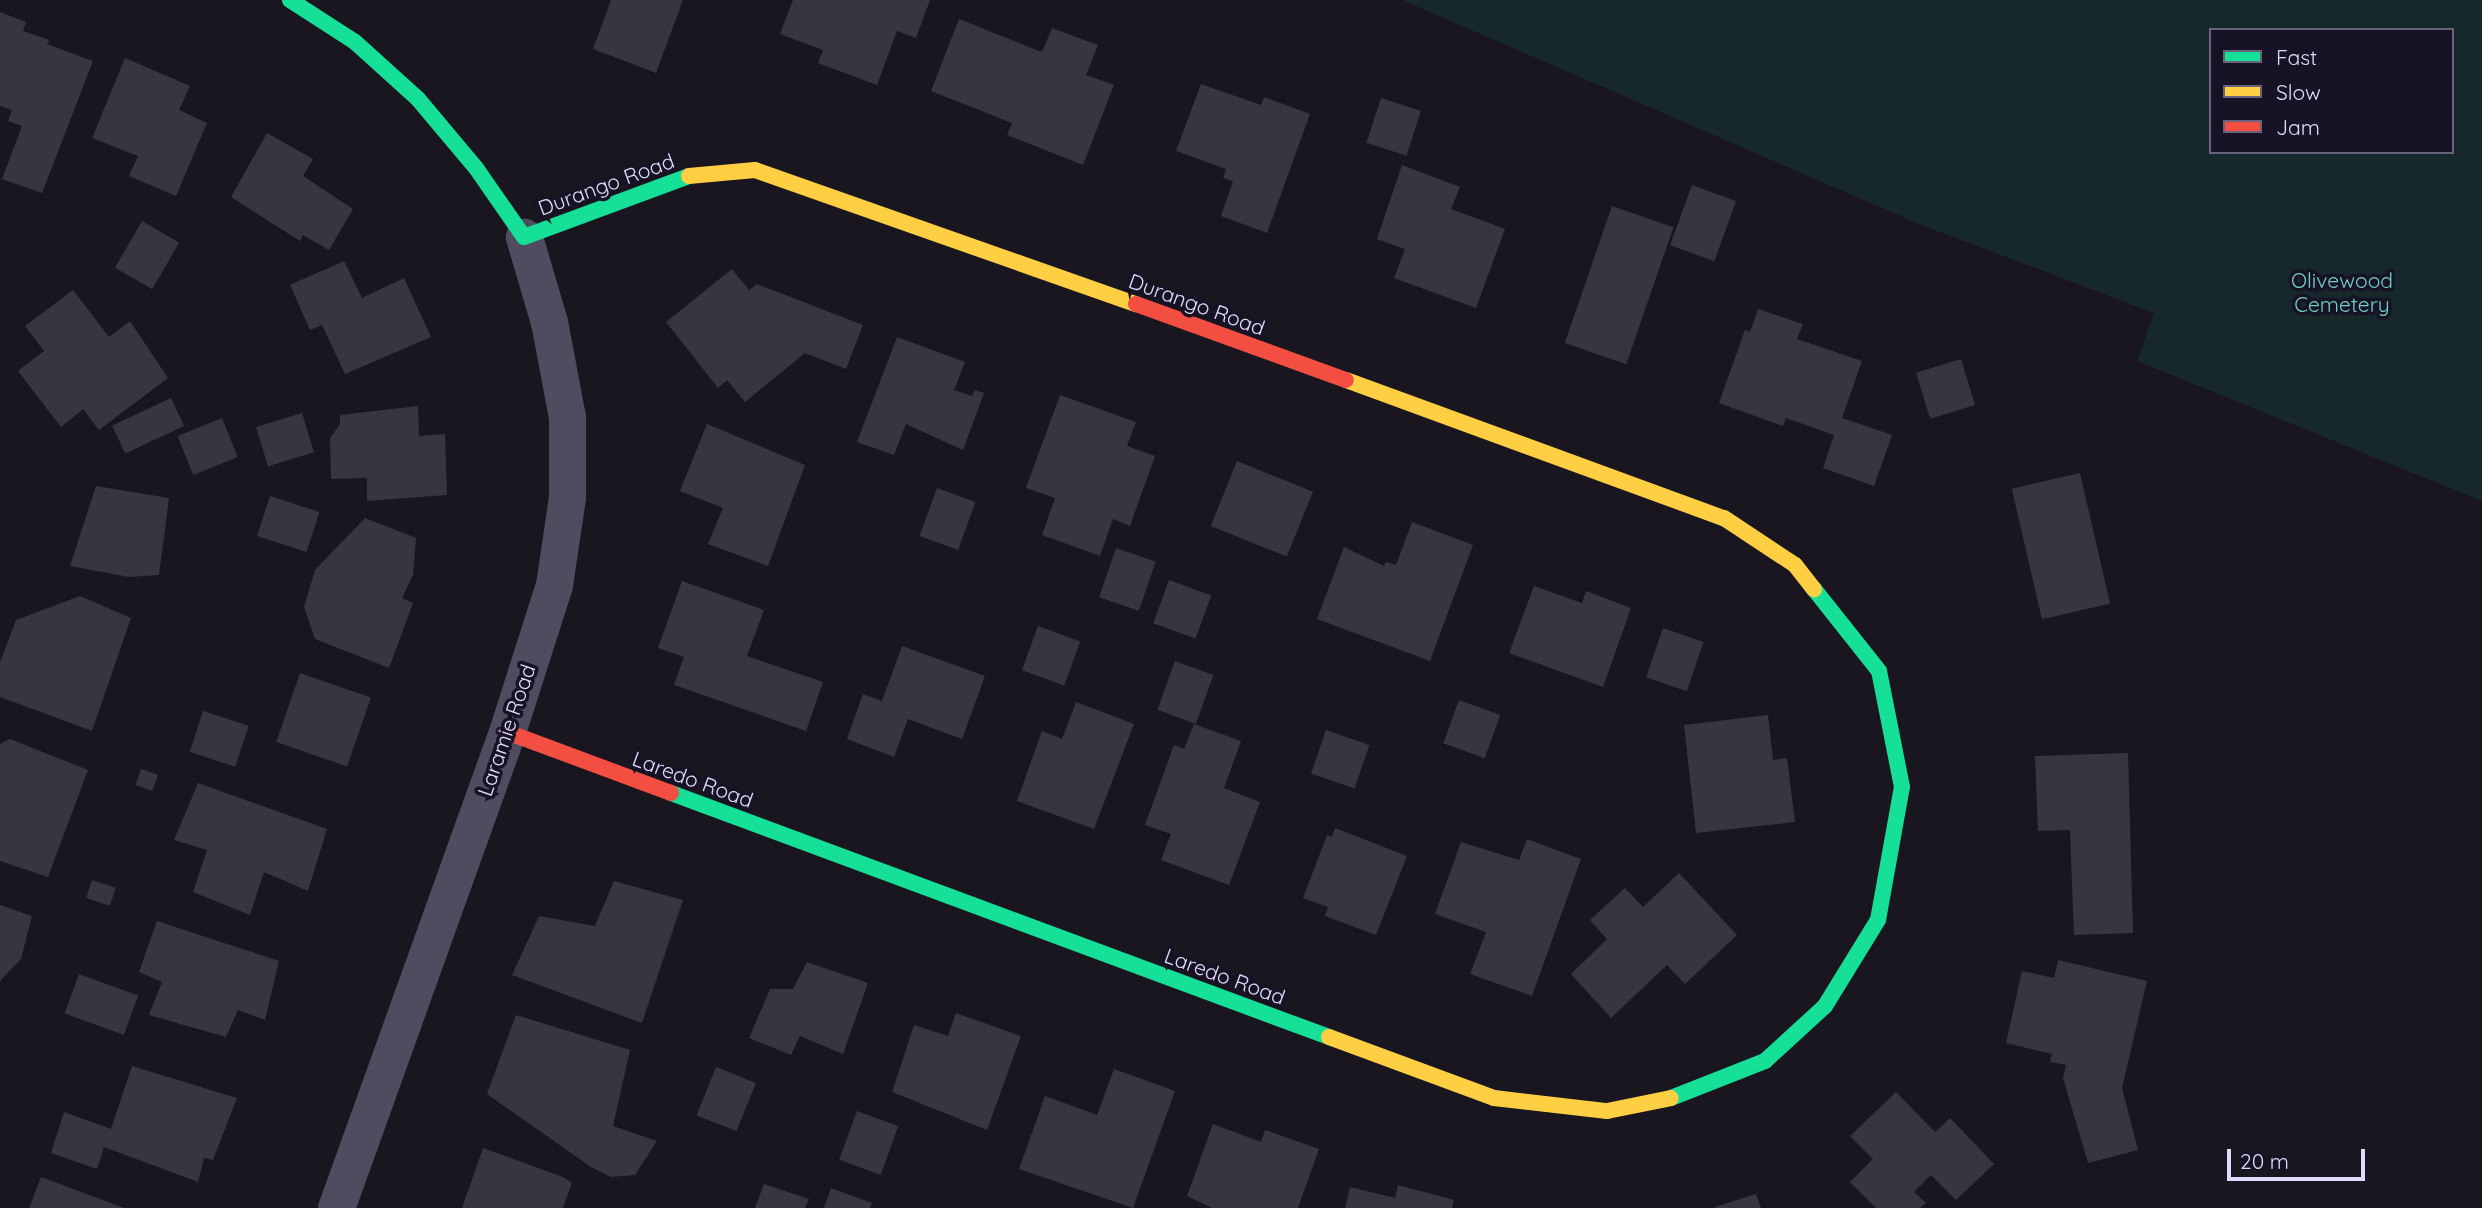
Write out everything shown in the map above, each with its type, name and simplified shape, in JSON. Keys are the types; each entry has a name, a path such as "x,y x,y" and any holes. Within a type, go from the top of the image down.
{"street":[{"name":"Durango Road","path":"290,0 355,42 418,99 477,168 524,237 683,176 755,170 813,187 1724,518 1796,565 1879,671 1902,787 1878,920"},
{"name":"Laramie Road","path":"336,1208 507,732 554,585 567,497 567,417 549,322 524,237"},
{"name":"Laredo Road","path":"507,732 1494,1098 1607,1111 1687,1095 1765,1061 1825,1006 1878,920"}],"green space":[{"name":"Olivewood Cemetery","path":"1402,0 2482,0 2482,501 2137,361 2154,313 1919,224"}],"building":[{"path":"611,0 683,0 656,73 593,49"},
{"path":"793,0 930,0 916,38 897,31 877,85 818,63 823,50 780,34"},
{"path":"0,12 26,22 23,31 49,40 47,44 93,61 42,193 2,179 22,126 8,121 12,110 0,106"},
{"path":"959,19 1042,52 1052,28 1098,45 1086,75 1114,85 1083,165 1007,135 1012,123 931,91"},
{"path":"125,58 190,86 179,110 207,123 176,196 129,176 138,156 92,138"},
{"path":"1201,84 1261,105 1264,97 1310,114 1267,233 1221,216 1233,181 1223,178 1226,169 1176,151"},
{"path":"1381,98 1421,111 1406,156 1366,143"},
{"path":"267,133 313,159 303,176 353,209 329,250 303,235 300,241 231,197"},
{"path":"1402,165 1460,187 1451,209 1505,229 1476,308 1394,278 1405,249 1377,239"},
{"path":"1692,185 1736,201 1714,261 1670,245"},
{"path":"1612,206 1673,227 1626,364 1565,343"},
{"path":"142,221 179,242 152,289 115,268"},
{"path":"344,261 362,298 404,278 431,337 345,374 322,325 310,330 290,285"},
{"path":"732,269 749,290 757,284 863,325 846,369 805,353 745,402 727,380 718,388 666,322"},
{"path":"73,290 109,337 130,321 168,378 99,430 83,409 61,427 18,371 44,351 25,326"},
{"path":"1758,309 1803,324 1797,339 1862,361 1842,418 1892,435 1874,486 1823,468 1834,435 1786,418 1783,426 1719,403 1745,330 1750,332"},
{"path":"897,337 965,362 954,390 972,396 975,390 984,393 963,450 906,424 894,455 857,442"},
{"path":"1961,359 1975,405 1930,419 1916,373"},
{"path":"1060,395 1136,422 1127,446 1155,456 1130,526 1113,519 1100,556 1042,535 1055,498 1026,488"},
{"path":"171,398 184,426 125,454 112,425"},
{"path":"418,406 419,436 445,434 447,495 367,501 367,478 331,479 330,438 340,424 340,415"},
{"path":"302,413 314,452 268,466 256,427"},
{"path":"222,418 238,457 193,475 177,436"},
{"path":"707,424 805,465 768,566 708,544 723,508 680,491"},
{"path":"1237,461 1313,492 1287,557 1211,526"},
{"path":"2080,473 2110,604 2042,619 2012,489"},
{"path":"96,486 169,498 159,575 129,577 70,566"},
{"path":"937,488 976,502 958,550 920,536"},
{"path":"270,496 319,512 306,552 257,536"},
{"path":"365,518 416,538 413,575 402,598 413,603 389,668 315,639 304,607 315,570"},
{"path":"1412,522 1473,545 1430,661 1317,619 1344,547 1384,566 1386,562 1396,565"},
{"path":"1116,548 1156,562 1139,611 1099,597"},
{"path":"1169,580 1211,595 1196,639 1153,623"},
{"path":"682,581 764,610 747,656 823,682 806,731 674,685 684,657 658,648"},
{"path":"1534,586 1582,603 1586,591 1631,608 1603,687 1509,653"},
{"path":"80,596 131,618 92,731 0,697 0,662 16,620"},
{"path":"1038,626 1080,641 1064,686 1022,670"},
{"path":"1663,628 1704,642 1687,691 1646,677"},
{"path":"902,646 985,676 962,739 908,719 894,757 847,739 863,694 882,701"},
{"path":"1175,661 1214,675 1196,724 1157,710"},
{"path":"300,673 371,697 347,766 276,742"},
{"path":"1459,700 1500,715 1485,758 1443,743"},
{"path":"1076,702 1134,724 1094,829 1017,801 1042,731 1062,739"},
{"path":"203,711 249,726 235,767 190,752"},
{"path":"1768,715 1773,760 1787,758 1795,822 1696,833 1684,725"},
{"path":"1194,724 1241,741 1224,788 1260,802 1229,885 1161,860 1171,834 1145,825 1174,745 1184,749"},
{"path":"1326,730 1369,745 1355,788 1311,773"},
{"path":"10,739 88,770 48,877 0,861 0,744"},
{"path":"2128,753 2133,933 2074,935 2070,830 2038,831 2035,756"},
{"path":"141,769 158,775 152,791 135,785"},
{"path":"198,783 327,829 308,891 264,872 250,915 193,892 207,850 174,840"},
{"path":"1335,828 1407,856 1376,935 1325,916 1328,907 1303,898 1327,835 1332,837"},
{"path":"1527,839 1581,859 1532,996 1470,974 1486,932 1435,914 1461,842 1519,860"},
{"path":"1679,873 1737,935 1685,984 1667,965 1611,1018 1571,974 1607,939 1590,920 1625,888 1643,907"},
{"path":"92,880 116,888 110,906 86,898"},
{"path":"614,881 683,900 642,1023 512,975 539,916 595,926"},
{"path":"0,905 32,916 21,959 0,981"},
{"path":"157,921 279,961 265,1020 238,1010 226,1037 149,1015 162,982 139,972"},
{"path":"2058,960 2147,981 2122,1088 2138,1150 2088,1163 2063,1078 2066,1065 2050,1062 2052,1054 2006,1043 2022,971 2054,978"},
{"path":"807,962 868,983 843,1054 800,1036 791,1055 749,1038 770,989 793,989"},
{"path":"79,974 138,996 124,1035 65,1013"},
{"path":"956,1013 1021,1036 987,1130 892,1092 914,1025 948,1036"},
{"path":"516,1015 630,1050 613,1126 657,1141 635,1175 611,1177 591,1167 487,1094"},
{"path":"132,1066 237,1098 213,1160 204,1158 198,1182 104,1147 97,1169 51,1153 64,1112 111,1129"},
{"path":"716,1067 756,1083 736,1131 697,1115"},
{"path":"1114,1069 1175,1091 1133,1208 1019,1169 1045,1096 1097,1115"},
{"path":"1896,1092 1935,1132 1950,1118 1994,1164 1956,1200 1931,1175 1914,1192 1926,1203 1920,1208 1876,1208 1850,1182 1873,1159 1850,1136"},
{"path":"857,1111 898,1126 881,1175 839,1160"},
{"path":"1213,1124 1261,1142 1265,1130 1319,1149 1298,1208 1212,1208 1187,1196"},
{"path":"483,1148 563,1177 572,1183 563,1208 462,1208"},
{"path":"41,1177 124,1208 29,1208"},
{"path":"764,1184 809,1199 805,1208 755,1208"},
{"path":"1398,1185 1454,1200 1452,1208 1345,1208 1350,1187 1395,1198"},
{"path":"831,1188 872,1203 870,1208 824,1208"},
{"path":"1756,1194 1761,1208 1715,1208 1715,1207"}],"traffic: fast":[{"path":"290,0 355,42 418,99 476,168 524,237 689,176"},
{"path":"1671,1098 1765,1061 1825,1006 1878,920 1902,787 1879,671 1814,589"},
{"path":"671,793 1329,1037"}],"traffic: slow":[{"path":"689,176 755,170 1136,304"},
{"path":"1346,380 1724,518 1795,565 1814,589"},
{"path":"1329,1037 1494,1098 1607,1111 1671,1098"}],"traffic: jam":[{"path":"1136,304 1346,380"},
{"path":"507,732 671,793"}]}
